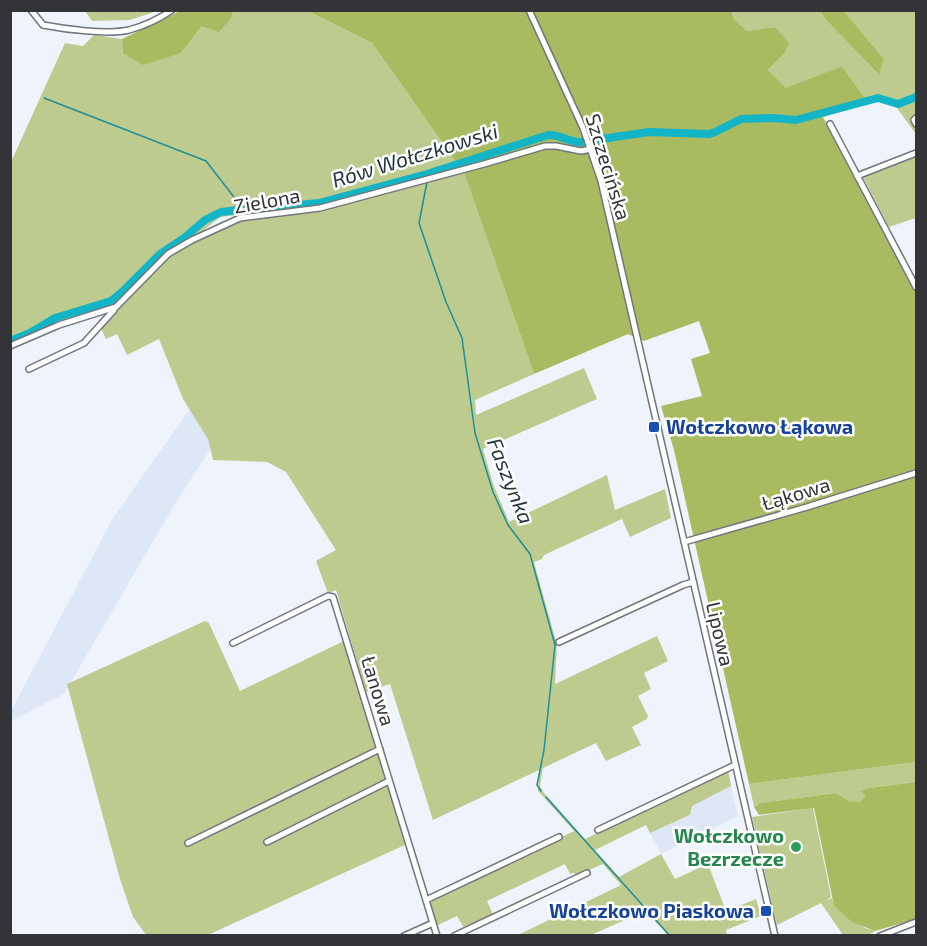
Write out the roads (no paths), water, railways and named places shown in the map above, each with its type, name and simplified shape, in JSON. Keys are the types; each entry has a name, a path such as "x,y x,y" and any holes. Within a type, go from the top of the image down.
{"street":[{"path":"31,10 43,25 113,32 128,30 158,19 172,10"},
{"name":"Szczecińska","path":"529,10 591,149 638,339"},
{"path":"916,118 914,120 916,124"},
{"path":"830,124 916,287"},
{"name":"Zielona","path":"10,346 59,325 113,308 168,254 240,218 320,208 545,146 580,151 591,149"},
{"path":"857,176 916,153"},
{"name":"Zielona","path":"29,369 84,343 114,310 113,308"},
{"name":"Lipowa","path":"638,339 775,936"},
{"name":"Łąkowa","path":"684,542 807,507 916,472"},
{"path":"559,642 693,582"},
{"name":"Łanowa","path":"233,643 328,596 333,597 437,936"},
{"path":"188,843 380,749"},
{"path":"598,830 735,765"},
{"path":"267,842 389,781"},
{"path":"426,900 559,837"},
{"path":"454,936 587,873"},
{"path":"880,936 916,922"},
{"path":"404,936 433,923"}],"waterway":[{"name":"Rów Wołczkowski","path":"594,140 649,132 709,134 741,119 796,120 878,98 898,104 916,97"},
{"path":"44,98 206,161 244,210"},
{"name":"Rów Wołczkowski","path":"256,209 319,203 427,174 548,135 583,142"},
{"name":"Faszynka","path":"427,182 419,223 446,302 462,338 475,433 493,492 508,525 530,554 555,645 544,750 537,785 541,791"},
{"name":"Rów Wołczkowski","path":"10,341 30,333 55,318 111,301 160,254 205,220 221,212 248,209"},
{"name":"Faszynka","path":"546,797 670,936"}],"place":[{"name":"Wołczkowo Łąkowa","path":"654,427"},
{"name":"Wołczkowo Bezrzecze","path":"796,847"},
{"name":"Wołczkowo Piaskowa","path":"766,911"}]}
